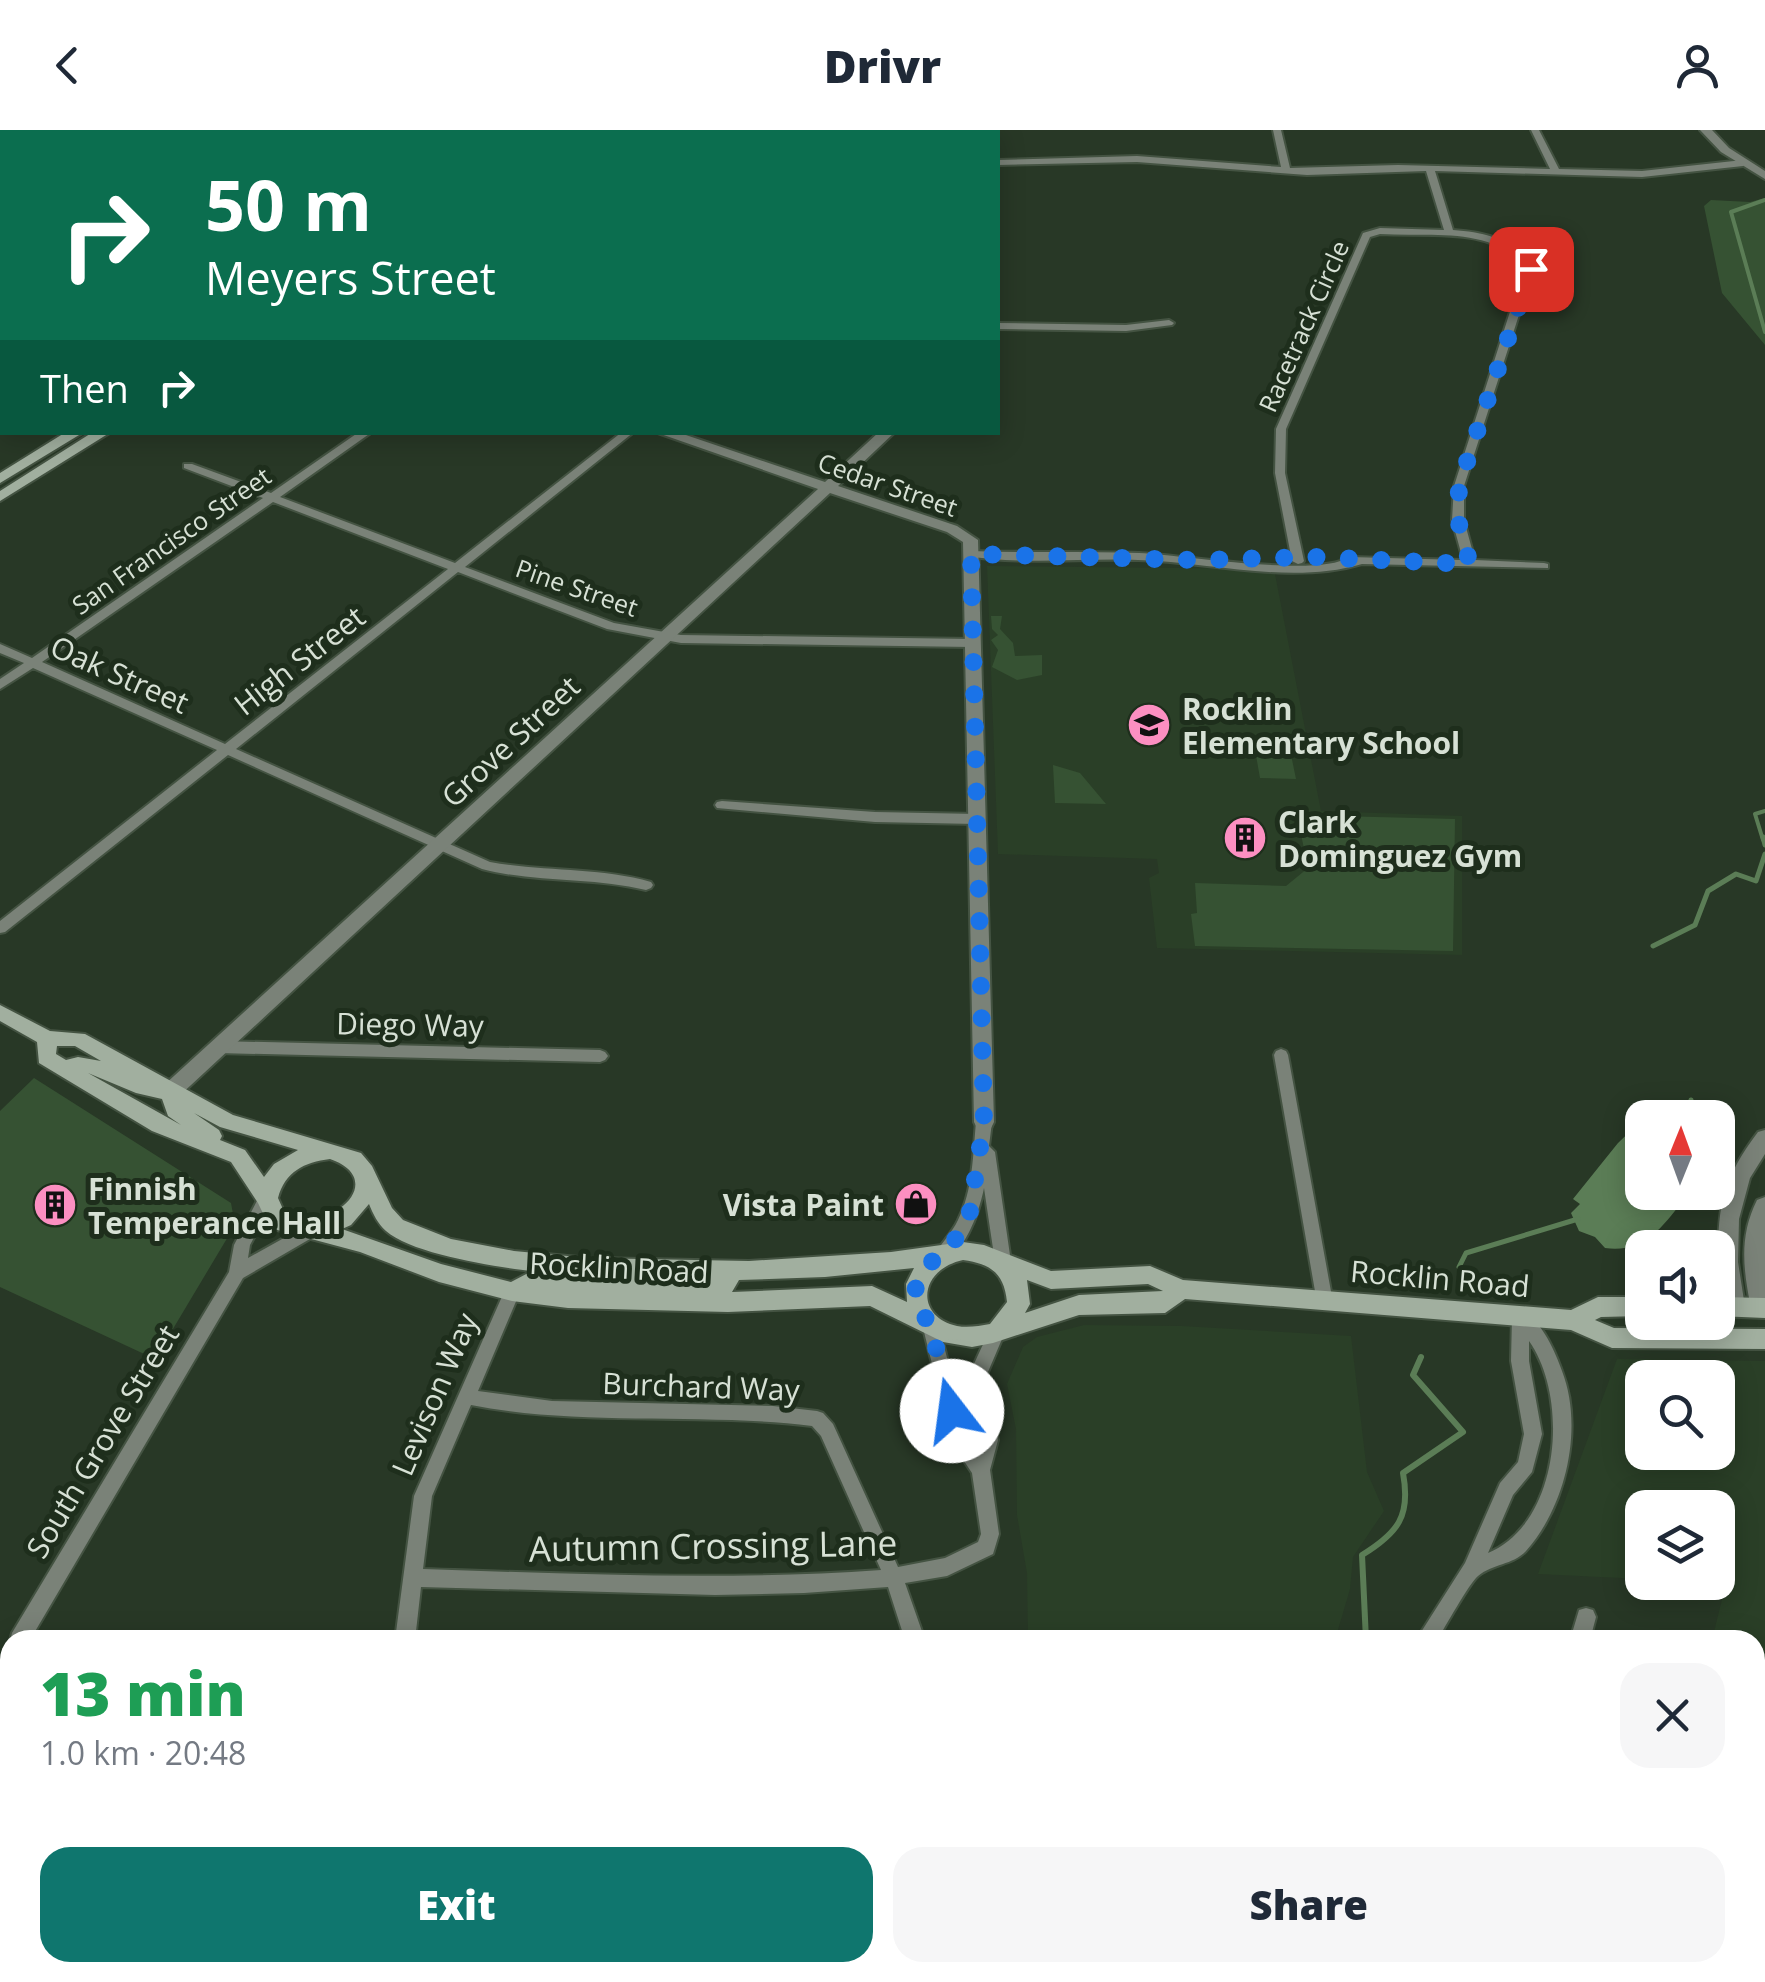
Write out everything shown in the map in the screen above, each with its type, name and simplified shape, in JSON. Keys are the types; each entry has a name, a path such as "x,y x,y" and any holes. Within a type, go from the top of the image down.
{"main road":[{"path":"0,480 72,435"},
{"path":"0,497 99,435"},
{"path":"0,1012 48,1038 78,1039 227,1121 357,1161 366,1175 367,1187 354,1212 325,1228 309,1231 278,1222 248,1166 238,1156 159,1124 46,1058 48,1038"},
{"path":"64,1068 88,1064 151,1094 170,1092"},
{"path":"170,1092 175,1110 211,1136 218,1148"},
{"path":"267,1198 269,1186 287,1164 330,1151"},
{"name":"Rocklin Road","path":"366,1175 388,1221 404,1232 502,1258 734,1268 889,1265 943,1254"},
{"name":"Rocklin Road","path":"309,1231 362,1243 439,1273 512,1292 568,1298 728,1302 862,1296 883,1299 930,1324"},
{"path":"974,1250 1002,1262 1017,1281 1019,1304 1007,1324 997,1332 969,1339 930,1324 916,1299 917,1281 927,1265 943,1254 974,1250"},
{"name":"Rocklin Road","path":"1002,1262 1051,1280 1150,1275 1181,1289 1324,1297 1573,1320 1612,1338 1754,1339"},
{"path":"512,1292 532,1280 581,1283 644,1267"},
{"path":"568,1298 639,1285 726,1284 734,1268"},
{"name":"Rocklin Road","path":"997,1332 1048,1311 1085,1304 1164,1303 1181,1289"},
{"name":"Rocklin Road","path":"1573,1320 1598,1306 1625,1307"},
{"path":"1735,1308 1764,1311"},
{"path":"1735,1317 1754,1339"}],"street":[{"path":"1277,130 1286,172"},
{"path":"1536,130 1556,172"},
{"path":"1706,130 1743,163 1765,176"},
{"path":"1000,163 1137,159 1286,172 1430,169 1642,174 1743,163"},
{"path":"1430,169 1450,234"},
{"name":"Racetrack Circle","path":"1297,559 1280,473 1282,429 1366,235 1375,231 1450,234 1504,244 1520,253 1531,269 1459,486 1458,520 1470,564"},
{"path":"1000,326 1126,328 1169,324"},
{"name":"San Francisco Street","path":"0,685 362,435"},
{"name":"High Street","path":"0,928 624,435"},
{"name":"Cedar Street","path":"671,435 960,532 970,540 971,554"},
{"name":"Grove Street","path":"170,1092 885,435"},
{"name":"Pine Street","path":"188,466 611,626 664,637 972,644"},
{"path":"1002,1262 993,1216 984,1122 971,554 1544,566"},
{"path":"1196,560 1241,566 1335,568 1358,562"},
{"name":"Oak Street","path":"0,648 438,844 507,870 605,873 646,885"},
{"path":"722,805 875,817 977,819"},
{"name":"Diego Way","path":"218,1048 600,1056"},
{"path":"1281,1055 1324,1297"},
{"path":"943,1254 962,1235 972,1213 984,1122"},
{"path":"1726,1230 1734,1189 1765,1138"},
{"name":"South Grove Street","path":"24,1630 237,1273 242,1245 267,1198"},
{"path":"1764,1311 1753,1248 1755,1224 1765,1206"},
{"name":"South Grove Street","path":"237,1273 309,1231"},
{"name":"Levison Way","path":"407,1630 423,1496 512,1292"},
{"path":"1472,1569 1518,1548 1549,1495 1560,1463 1562,1414 1549,1358 1520,1317"},
{"path":"1432,1630 1472,1569 1506,1489 1526,1466 1533,1434 1520,1362 1520,1317"},
{"name":"Autumn Crossing Lane","path":"930,1324 960,1443 980,1470"},
{"name":"Autumn Crossing Lane","path":"415,1578 806,1584 896,1580 954,1567 986,1548 990,1534 980,1470 989,1440 976,1378 997,1332"},
{"name":"Burchard Way","path":"465,1396 521,1407 769,1413 816,1418 827,1430 896,1580"},
{"path":"896,1580 912,1630"},
{"path":"1583,1630 1586,1617"}],"shaded area":[{"path":"1765,198 1765,345 1722,293 1704,206 1711,200 1750,202"},
{"name":"Rocklin Elementary School","path":"987,566 1274,569 1321,811 1462,816 1462,955 1157,948 1149,878 1159,873 1157,859 998,854"},
{"path":"991,616 1002,616 1000,629 1013,643 1015,656 1042,655 1042,675 1017,680 992,667 998,650 991,640 998,635 992,629"},
{"path":"1254,744 1289,745 1296,779 1260,778"},
{"path":"1053,765 1080,773 1106,804 1055,803"},
{"path":"1297,815 1455,819 1453,951 1195,946 1191,914 1197,913 1195,883 1286,886 1308,868"},
{"path":"34,1078 231,1203 235,1225 155,1359 0,1287 0,1111"},
{"path":"1625,1136 1625,1210 1675,1210 1658,1230 1625,1230 1625,1248 1618,1249 1605,1248 1595,1237 1579,1231 1571,1213 1580,1204 1573,1199"},
{"path":"1084,1325 1182,1326 1351,1336 1367,1472 1384,1511 1353,1557 1350,1589 1338,1630 1028,1630 1027,1573 1017,1515 1016,1429 1007,1384 1023,1347 1037,1337"},
{"path":"1617,1359 1691,1360 1625,1360 1625,1470 1735,1470 1735,1361 1765,1361 1765,1630 1714,1630 1722,1600 1735,1600 1735,1490 1625,1490 1625,1578 1538,1574"}],"waterway":[{"path":"1765,200 1731,212 1765,332"},
{"path":"1763,840 1755,814 1765,811"},
{"path":"1763,837 1765,845"},
{"path":"1653,946 1695,925 1708,891 1736,874 1756,881 1765,854"},
{"path":"1459,1267 1466,1253 1578,1219"},
{"path":"1366,1630 1362,1555 1385,1539 1399,1522 1405,1501 1403,1473 1463,1432 1413,1375 1421,1357"}],"place":[{"name":"Rocklin Elementary School","path":"1149,725"},
{"name":"Clark Dominguez Gym","path":"1245,838"},
{"name":"Vista Paint","path":"916,1204"},
{"name":"Finnish Temperance Hall","path":"55,1205"}],"route":[{"path":"952,1411 930,1324 918,1308 915,1290 921,1272 962,1235 968,1224 984,1122 971,554 1196,560 1240,556 1334,557 1358,562 1470,564 1459,529 1459,486 1531,269"}]}
